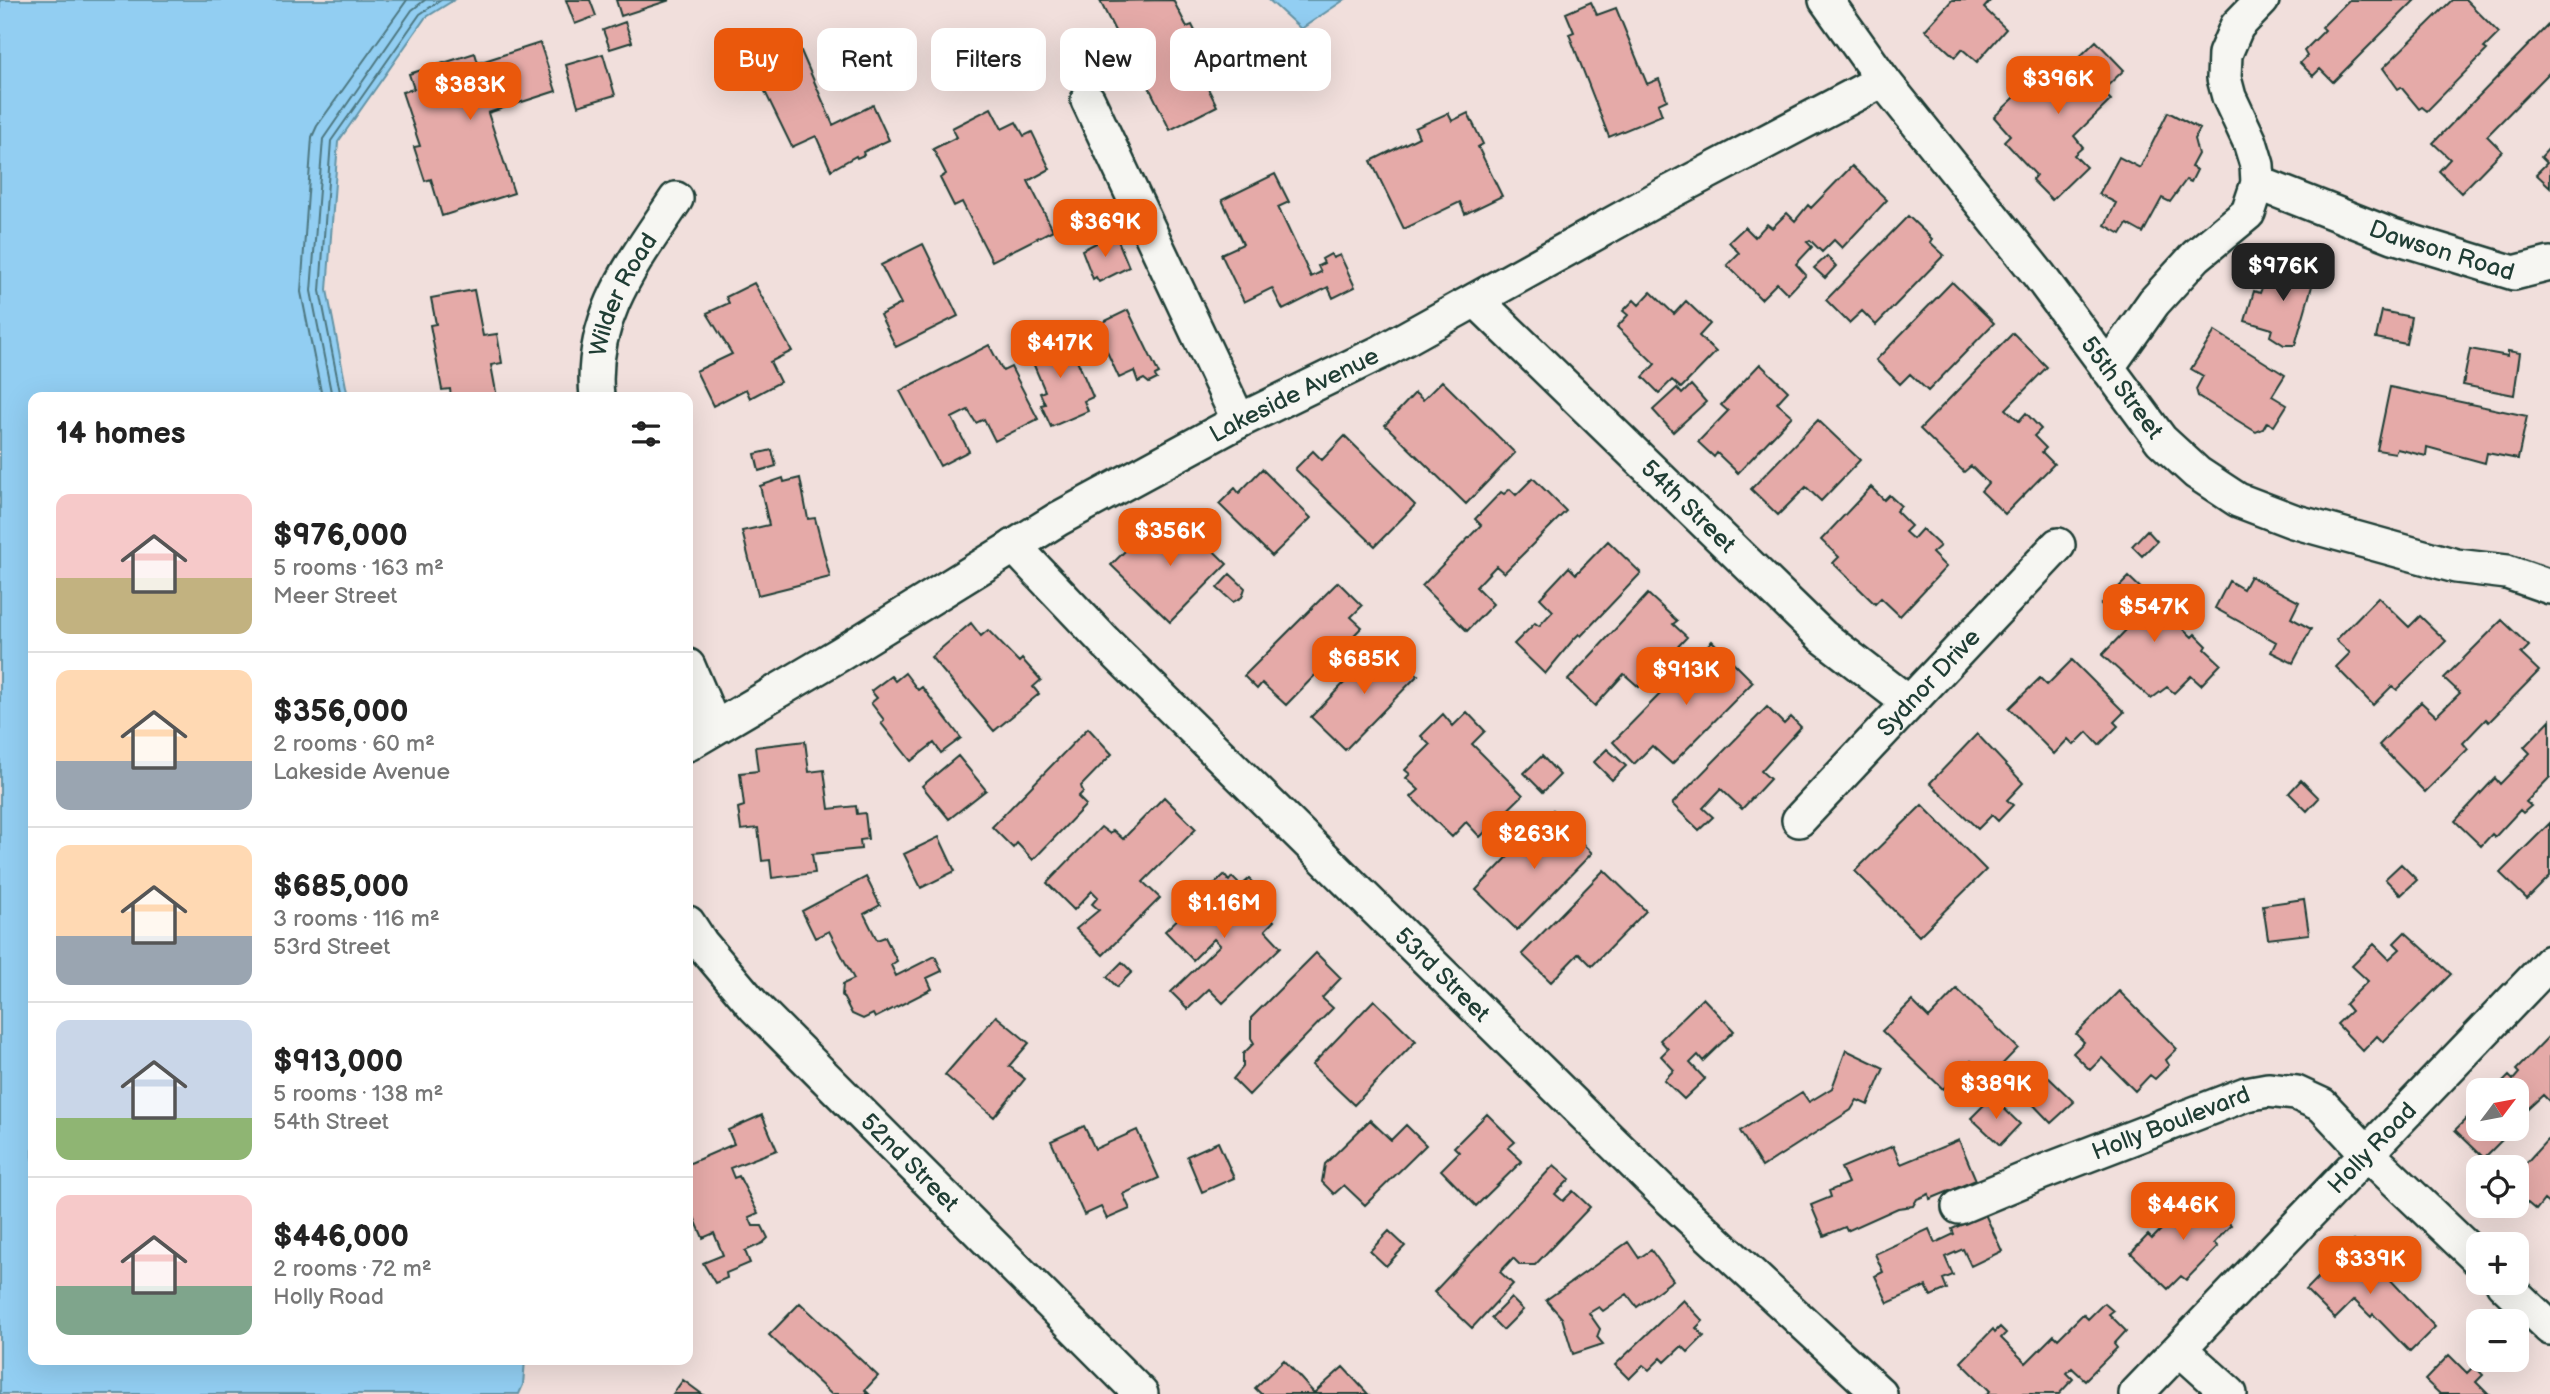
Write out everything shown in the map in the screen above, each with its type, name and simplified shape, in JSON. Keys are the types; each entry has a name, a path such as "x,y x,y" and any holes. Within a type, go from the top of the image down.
{"street":[{"name":"55th Street","path":"1826,0 1883,80 2039,275 2161,440 2197,473 2238,500 2292,521 2456,566 2507,572 2550,587"},
{"path":"2107,368 2154,302 2196,256 2248,213 2258,183 2257,165 2250,142 2229,97 2224,78 2225,54 2237,26 2262,0"},
{"name":"Lakeside Avenue","path":"701,735 842,653 1058,519 1239,421 1384,351 1659,198 1883,80"},
{"path":"1088,100 1239,421"},
{"name":"Dawson Road","path":"2258,183 2393,236 2514,273 2550,264"},
{"name":"Wilder Road","path":"596,392 595,379 601,331 612,300 676,199"},
{"name":"54th Street","path":"1476,300 1822,636 1909,703"},
{"name":"Sydnor Drive","path":"1798,820 2058,545"},
{"name":"53rd Street","path":"1014,546 1105,642 1669,1198 1880,1394"},
{"path":"693,693 701,735"},
{"name":"52nd Street","path":"693,931 754,1006 1141,1394"},
{"name":"Holly Road","path":"2136,1394 2550,962"},
{"name":"Holly Boulevard","path":"1959,1207 2233,1099 2268,1090 2296,1093 2322,1105 2368,1154"},
{"path":"2368,1154 2466,1248"},
{"path":"2516,1295 2550,1328"},
{"path":"2180,1349 2230,1394"}],"water":[{"path":"0,0 454,0 425,18 338,142 327,290 347,392 28,392 28,1365 525,1365 523,1385 519,1394 0,1394"},
{"path":"1269,0 1344,0 1302,28"}],"building":[{"path":"566,0 590,0 596,16 575,24"},
{"path":"616,0 670,0 621,16"},
{"path":"1173,0 1187,27 1192,25 1194,28 1170,28 1170,91 1209,91 1217,106 1170,130 1151,91 1156,91 1156,28 1114,28 1100,1"},
{"path":"1952,0 1991,0 1984,8 2006,29 1977,62 1962,49 1955,57 1925,30"},
{"path":"2349,0 2415,0 2333,82 2320,69 2313,76 2300,63 2307,56 2304,51 2325,30 2322,27"},
{"path":"2452,0 2466,0 2499,33 2484,48 2487,50 2427,111 2422,107 2419,109 2401,87 2398,89 2383,68"},
{"path":"1591,2 1597,15 1616,8 1647,84 1659,79 1667,100 1658,104 1662,115 1609,137 1569,34 1574,32 1566,13"},
{"path":"625,22 632,42 610,49 603,30"},
{"path":"2550,23 2550,72 2487,136 2502,151 2461,193 2439,171 2450,159 2433,143"},
{"path":"2096,41 2124,70 2102,91 2111,100 2074,136 2083,147 2074,155 2086,167 2052,200 2032,180 2036,175 2004,141 2010,135 1994,117 2056,58 2067,69"},
{"path":"540,43 556,91 488,113 514,193 442,216 431,179 425,181 414,147 420,146 402,92 414,89 409,74 475,53 478,63"},
{"path":"603,54 615,95 578,106 566,65"},
{"path":"803,56 833,125 873,105 889,140 831,170 816,136 792,147 765,91 803,91"},
{"path":"991,108 1002,129 1016,122 1024,136 1032,132 1050,169 1028,181 1053,230 992,261 962,202 954,206 940,178 946,174 933,149 957,137 952,128"},
{"path":"2168,112 2200,129 2194,139 2198,154 2191,167 2197,170 2191,182 2186,180 2170,202 2162,198 2143,233 2127,224 2121,234 2105,225 2116,203 2099,194 2119,157 2140,168"},
{"path":"1448,113 1452,121 1468,113 1483,144 1478,147 1502,196 1465,214 1460,202 1404,229 1371,161 1419,137 1415,128"},
{"path":"2550,147 2550,187 2536,174 2547,163 2541,157"},
{"path":"1852,166 1887,200 1842,248 1834,240 1822,252 1810,240 1807,242 1812,247 1796,264 1806,275 1788,294 1777,283 1761,299 1727,265 1739,253 1729,242 1745,227 1755,237 1767,224 1772,228 1787,213 1795,221 1808,205 1811,208"},
{"path":"1275,174 1289,202 1278,207 1311,277 1321,272 1318,266 1324,263 1322,259 1331,254 1333,258 1340,255 1355,287 1333,298 1328,287 1283,310 1272,288 1244,302 1221,254 1243,244 1222,200"},
{"path":"1908,216 1944,255 1876,325 1862,311 1849,323 1826,300"},
{"path":"1112,235 1114,239 1117,238 1129,267 1099,282 1096,277 1093,279 1082,250"},
{"path":"923,244 958,316 896,347 880,315 901,304 881,265"},
{"path":"1827,256 1836,266 1825,278 1814,268"},
{"path":"2286,262 2307,264 2316,272 2295,345 2284,345 2270,336 2272,329 2245,321 2254,291 2260,293 2265,280 2279,285"},
{"path":"1952,282 1994,323 1928,391 1910,374 1900,384 1876,360"},
{"path":"754,283 792,351 770,362 780,382 750,398 746,389 713,406 696,371 732,354 707,313 729,303 726,297"},
{"path":"474,290 483,336 497,334 502,363 491,365 496,392 442,390 430,325 436,324 431,298"},
{"path":"1651,292 1674,314 1686,301 1710,324 1699,336 1716,352 1681,388 1672,380 1659,393 1643,377 1655,364 1617,327 1628,315 1623,311 1634,300 1639,305"},
{"path":"1128,310 1159,374 1155,376 1157,379 1149,383 1144,379 1138,382 1134,371 1119,378 1095,326"},
{"path":"2382,311 2411,317 2406,344 2376,338"},
{"path":"2215,331 2285,375 2272,396 2287,405 2274,426 2267,422 2263,429 2256,432 2198,396 2196,389 2203,376 2191,369"},
{"path":"1065,332 1093,397 1084,401 1088,411 1051,427 1041,405 1045,404 1040,393 1045,391 1027,349"},
{"path":"2013,333 2047,367 2006,409 2019,421 2026,413 2041,429 2034,436 2046,448 2042,452 2054,464 2005,514 1981,491 1988,483 1971,466 1964,472 1920,429"},
{"path":"989,345 1003,371 1011,367 1038,419 995,441 984,419 976,423 968,410 952,418 969,451 940,466 900,391"},
{"path":"2470,349 2508,356 2508,351 2520,353 2514,395 2463,385"},
{"path":"1760,364 1788,391 1777,403 1792,416 1738,473 1717,453 1714,457 1698,442 1728,411 1721,405"},
{"path":"1442,381 1515,453 1466,504 1385,425 1415,393 1423,400"},
{"path":"1691,385 1706,402 1673,432 1653,410 1677,388 1682,394"},
{"path":"2390,387 2527,416 2518,459 2487,453 2485,463 2427,447 2426,456 2397,449 2395,453 2377,450"},
{"path":"1818,420 1860,460 1821,501 1806,487 1778,515 1751,489"},
{"path":"1345,436 1415,505 1375,546 1295,469 1313,451 1322,460"},
{"path":"772,450 776,466 759,471 755,454"},
{"path":"1262,469 1311,518 1272,556 1219,504 1235,488 1239,493"},
{"path":"783,478 784,482 800,478 808,519 815,518 830,577 758,595 742,531 769,525 760,486"},
{"path":"1533,478 1566,511 1504,573 1496,566 1476,587 1493,604 1467,631 1422,586 1481,525 1475,519 1501,492 1504,494 1510,489 1516,495"},
{"path":"1871,487 1884,500 1889,495 1901,506 1896,511 1911,526 1905,532 1913,539 1922,529 1940,546 1932,553 1946,567 1900,616 1881,598 1875,604 1833,563 1839,557 1821,540"},
{"path":"1180,518 1227,564 1170,622 1111,565 1139,537 1144,543 1159,529 1164,535"},
{"path":"2147,530 2157,541 2142,556 2132,546"},
{"path":"1608,541 1641,573 1581,636 1579,634 1573,640 1545,674 1514,644 1535,623 1539,626 1553,611 1540,598 1569,567 1576,574"},
{"path":"1230,574 1245,588 1242,597 1233,602 1217,588"},
{"path":"2250,576 2299,602 2291,618 2311,629 2293,663 2271,652 2276,642 2215,608 2229,581 2243,589"},
{"path":"2129,577 2192,637 2195,634 2207,646 2205,649 2221,664 2201,685 2191,676 2174,693 2167,687 2151,699 2102,655 2127,629 2101,605"},
{"path":"1338,582 1362,606 1351,617 1362,627 1286,705 1262,683 1257,689 1244,676"},
{"path":"1648,594 1677,621 1673,624 1687,637 1639,687 1624,674 1595,706 1568,680"},
{"path":"2378,597 2409,627 2420,616 2446,641 2397,690 2392,686 2373,705 2336,667 2350,653 2336,640"},
{"path":"2502,620 2529,646 2521,654 2539,671 2489,722 2486,719 2463,743 2468,749 2425,792 2379,745 2421,702 2436,716 2460,693 2444,678"},
{"path":"971,623 981,636 988,630 1019,662 1022,659 1041,680 1033,687 1039,694 994,731 931,657"},
{"path":"1712,641 1753,682 1672,764 1652,746 1634,764 1613,742"},
{"path":"1384,642 1418,675 1345,750 1311,717"},
{"path":"2072,660 2124,712 2114,722 2118,726 2099,745 2087,732 2074,745 2068,739 2054,754 2009,708 2040,678 2047,685"},
{"path":"905,673 918,690 922,687 961,738 941,753 934,743 911,761 881,723 884,720 871,703 877,698 871,691 891,676 895,681"},
{"path":"1767,707 1784,724 1791,717 1801,727 1761,771 1770,779 1742,809 1721,789 1703,808 1713,817 1699,830 1672,804"},
{"path":"1467,712 1485,731 1472,744 1523,795 1480,837 1466,822 1452,837 1411,797 1419,790 1406,778 1410,774 1405,770 1430,745 1421,736 1443,714 1453,726"},
{"path":"2550,720 2550,777 2526,802 2531,806 2523,813 2520,810 2495,837 2492,834 2481,846 2455,821 2495,778 2500,784 2530,753 2524,747"},
{"path":"1088,728 1112,754 1081,786 1083,792 1078,797 1086,805 1033,860 1017,843 1013,848 992,827"},
{"path":"1977,734 2023,783 2007,800 2013,805 1998,821 1992,815 1978,829 1930,783"},
{"path":"805,741 809,772 824,770 829,809 856,806 857,814 865,813 868,839 860,840 861,849 812,854 815,873 772,878 770,860 762,861 758,828 741,830 738,808 744,806 740,773 758,771 755,747"},
{"path":"1607,749 1626,766 1612,780 1594,762"},
{"path":"958,756 986,790 949,819 922,786"},
{"path":"1542,756 1560,775 1543,792 1524,773"},
{"path":"2301,780 2319,798 2307,811 2289,793"},
{"path":"1164,797 1196,829 1143,882 1160,898 1103,955 1076,929 1099,910 1092,904 1098,897 1092,891 1074,910 1047,883 1101,827 1110,834 1113,830 1123,839"},
{"path":"1922,805 1986,870 1919,936 1855,871"},
{"path":"1553,810 1573,829 1570,832 1592,853 1517,930 1476,890"},
{"path":"2550,823 2550,876 2527,899 2500,873"},
{"path":"939,837 955,871 921,888 904,854"},
{"path":"2401,864 2417,880 2401,895 2385,879"},
{"path":"1604,870 1646,911 1592,966 1579,953 1551,982 1522,954"},
{"path":"1224,875 1229,881 1232,877 1241,886 1249,879 1266,897 1258,905 1274,921 1265,930 1281,947 1223,1003 1209,989 1188,1009 1171,992 1220,945 1214,939 1193,960 1165,931"},
{"path":"866,877 880,905 864,914 877,940 885,937 897,961 891,965 896,976 935,956 942,971 927,978 932,989 875,1018 873,1014 863,1019 852,1014 842,995 843,984 854,979 829,931 815,938 802,911"},
{"path":"2304,899 2309,934 2268,939 2263,905"},
{"path":"2405,932 2451,974 2383,1042 2377,1036 2363,1051 2337,1024 2351,1011 2345,1004 2368,981 2352,966 2374,944 2389,959 2400,949 2394,943"},
{"path":"1316,953 1341,978 1322,998 1333,1008 1249,1095 1233,1079 1243,1067 1243,1054 1254,1043 1251,1038 1251,1018"},
{"path":"1122,962 1132,972 1117,987 1107,977"},
{"path":"1957,989 2018,1048 1989,1078 1971,1061 1943,1089 1882,1031 1912,1001 1929,1018"},
{"path":"2119,991 2177,1049 2166,1060 2169,1065 2155,1079 2150,1075 2135,1091 2102,1058 2090,1070 2073,1053 2084,1042 2076,1034"},
{"path":"1703,998 1734,1031 1703,1061 1698,1055 1690,1063 1705,1079 1684,1099 1664,1080 1674,1070 1661,1056 1668,1049 1660,1040"},
{"path":"1374,1000 1416,1041 1354,1105 1312,1065"},
{"path":"996,1016 1029,1043 1009,1066 1025,1079 994,1117 945,1075"},
{"path":"2550,1035 2550,1102 2543,1095 2529,1108 2529,1078 2515,1078 2519,1073 2516,1070"},
{"path":"1846,1050 1884,1068 1868,1105 1857,1100 1851,1110 1762,1167 1740,1131 1802,1092 1809,1102 1832,1088"},
{"path":"2046,1075 2074,1102 2051,1123 2025,1096"},
{"path":"1992,1097 2020,1124 2000,1145 1971,1118"},
{"path":"1487,1114 1515,1142 1508,1148 1522,1161 1476,1206 1441,1170 1459,1152 1454,1147"},
{"path":"762,1115 777,1150 730,1168 734,1178 739,1176 758,1213 749,1217 753,1226 762,1226 768,1238 745,1251 750,1263 726,1273 727,1278 715,1283 703,1263 723,1255 714,1233 703,1238 693,1215 693,1162 734,1144 728,1130"},
{"path":"2466,1119 2466,1141 2455,1130"},
{"path":"1370,1120 1391,1140 1406,1125 1426,1145 1365,1205 1344,1185 1334,1194 1322,1182 1325,1164"},
{"path":"1084,1126 1095,1149 1137,1130 1159,1178 1123,1194 1130,1209 1107,1219 1101,1207 1084,1215 1051,1141"},
{"path":"1959,1140 1976,1180 1930,1199 1929,1194 1917,1199 1913,1206 1898,1208 1847,1231 1845,1227 1824,1236 1811,1205 1831,1197 1829,1191 1848,1183 1841,1168 1893,1146 1901,1164"},
{"path":"2547,1140 2550,1142 2550,1205 2544,1200 2536,1210 2529,1204 2529,1160"},
{"path":"2466,1141 2501,1141 2487,1155 2481,1155"},
{"path":"1218,1142 1234,1178 1202,1192 1187,1156"},
{"path":"1554,1165 1570,1179 1555,1194 1563,1201 1573,1191 1590,1207 1535,1265 1520,1265 1513,1258 1500,1272 1513,1284 1472,1328 1434,1292"},
{"path":"2197,1193 2231,1225 2214,1243 2218,1247 2186,1280 2181,1276 2168,1289 2131,1253 2148,1235 2152,1239"},
{"path":"1985,1214 2002,1251 1971,1266 1963,1249 1945,1257 1953,1275 1943,1279 1947,1289 1931,1296 1926,1286 1888,1303 1875,1276 1883,1272 1875,1254 1929,1229 1935,1243 1954,1234 1952,1229"},
{"path":"1389,1231 1405,1246 1386,1266 1370,1251"},
{"path":"2354,1241 2435,1327 2410,1352 2373,1314 2371,1317 2354,1300 2335,1319 2306,1290"},
{"path":"1628,1242 1639,1258 1651,1250 1673,1280 1637,1307 1627,1294 1603,1311 1599,1307 1589,1313 1600,1329 1597,1337 1603,1344 1573,1354 1562,1318 1546,1300"},
{"path":"1511,1298 1523,1310 1503,1330 1491,1318"},
{"path":"1683,1300 1703,1321 1696,1328 1704,1336 1688,1352 1682,1346 1665,1362 1661,1358 1649,1370 1643,1365 1629,1379 1615,1365"},
{"path":"800,1303 878,1376 865,1390 869,1394 831,1394 769,1335"},
{"path":"2104,1303 2113,1311 2109,1314 2126,1331 2114,1344 2117,1348 2085,1380 2072,1368 2067,1373 2073,1379 2059,1394 1987,1394 1990,1391 1961,1362 1993,1329 1995,1332 2000,1327 2006,1333 2001,1338 2026,1363 2054,1335 2058,1339 2083,1314 2088,1319"},
{"path":"2449,1355 2467,1373 2480,1372 2483,1375 2476,1382 2488,1394 2440,1394 2425,1380"},
{"path":"1284,1360 1314,1393 1343,1367 1368,1394 1261,1394 1255,1388"},
{"path":"683,1380 702,1394 673,1394"}]}
